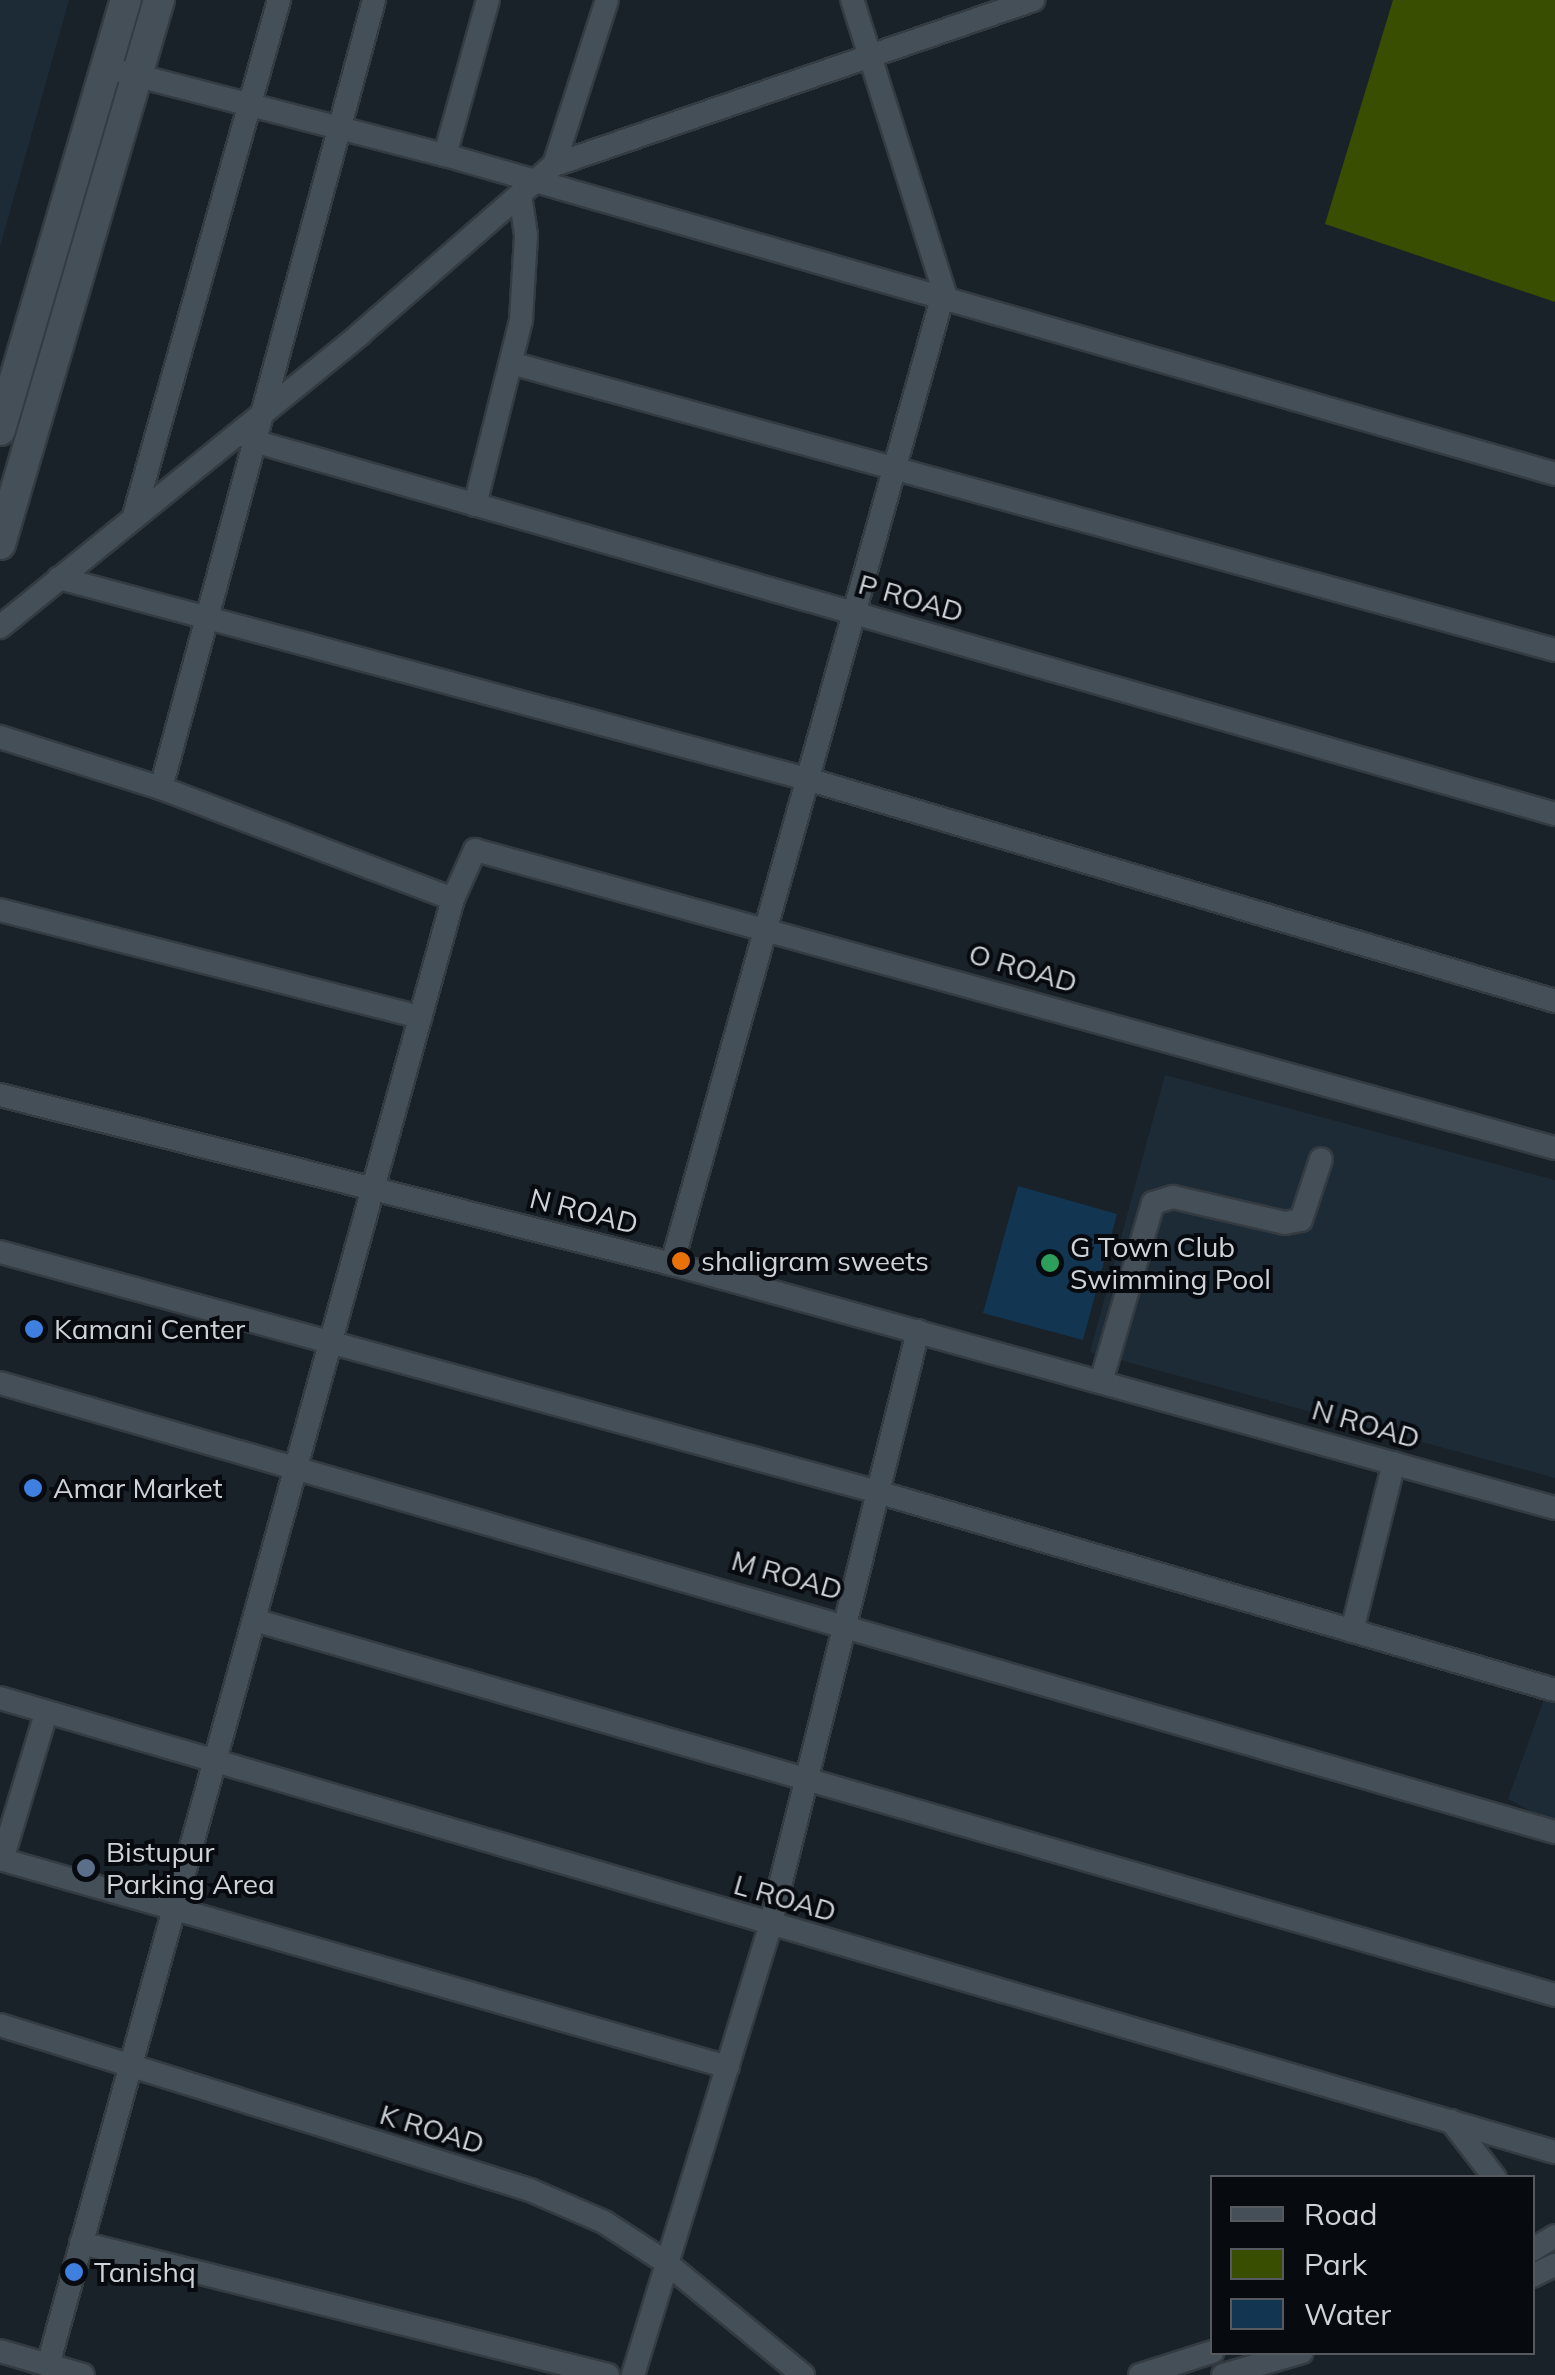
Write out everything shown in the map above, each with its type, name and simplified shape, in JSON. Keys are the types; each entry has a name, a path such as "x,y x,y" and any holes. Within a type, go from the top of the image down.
{"street":[{"path":"0,430 126,0"},
{"path":"0,544 159,0"},
{"path":"134,516 279,0"},
{"path":"160,788 250,440 374,0"},
{"path":"445,156 488,0"},
{"path":"554,165 607,0"},
{"path":"672,1264 898,467 942,298 852,0"},
{"path":"0,627 554,165 1033,0"},
{"path":"105,68 337,125 445,156 528,188 942,298 1555,474"},
{"path":"476,505 511,363 526,281 528,188"},
{"path":"511,363 1555,650"},
{"name":"P ROAD","path":"250,440 1555,814"},
{"path":"59,578 807,779 1555,1000"},
{"path":"0,737 160,788 454,899 48,2365"},
{"name":"O ROAD","path":"454,899 476,850 1555,1148"},
{"path":"0,910 421,1016"},
{"name":"N ROAD","path":"0,1095 672,1264 1555,1508"},
{"path":"1102,1382 1154,1203 1173,1197 1285,1223 1301,1220 1321,1159"},
{"path":"0,1252 874,1492 1555,1690"},
{"path":"633,2375 664,2261 770,1926 808,1781 874,1492 918,1331"},
{"name":"M ROAD","path":"0,1383 844,1622 1555,1832"},
{"path":"1352,1631 1394,1463"},
{"path":"254,1620 1555,1994"},
{"name":"L ROAD","path":"0,1698 770,1926 1445,2115 1555,2152"},
{"path":"46,1713 1,1860 175,1914 728,2067"},
{"name":"K ROAD","path":"0,2026 530,2190 604,2222 664,2261 804,2375"},
{"path":"1445,2115 1478,2148 1493,2175"},
{"path":"82,2243 608,2375"},
{"path":"0,2351 83,2375"},
{"path":"1140,2375 1210,2353"},
{"path":"1223,2375 1292,2355"}],"shaded area":[{"path":"0,0 69,0 0,247"},
{"path":"1165,1075 1555,1180 1555,1478 1090,1352"},
{"path":"1548,1688 1555,1690 1555,1824 1508,1799"}],"green space":[{"path":"1393,0 1555,0 1555,302 1325,224"}],"water":[{"name":"G Town Club Swimming Pool","path":"1018,1186 1117,1214 1083,1340 983,1313"}],"place":[{"name":"shaligram sweets","path":"681,1261"},
{"name":"G Town Club Swimming Pool","path":"1050,1263"},
{"name":"Kamani Center","path":"34,1329"},
{"name":"Amar Market","path":"33,1488"},
{"name":"Bistupur Parking Area","path":"86,1868"},
{"name":"Tanishq","path":"74,2272"}]}
